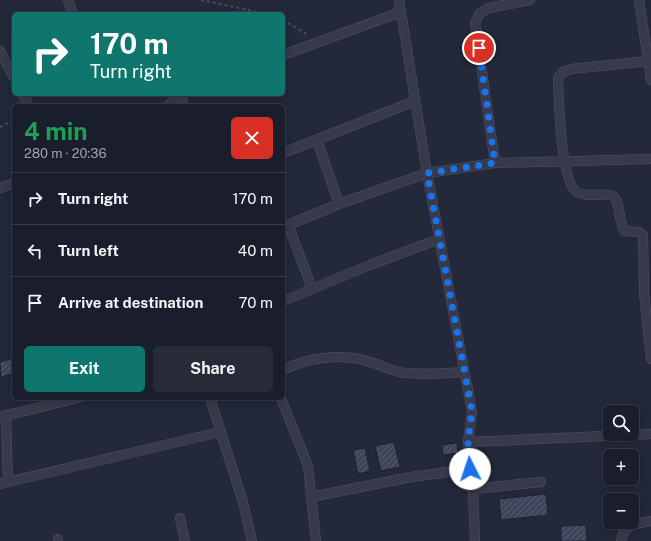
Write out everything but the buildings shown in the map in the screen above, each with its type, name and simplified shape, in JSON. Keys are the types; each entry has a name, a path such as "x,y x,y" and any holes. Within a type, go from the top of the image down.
{"street":[{"path":"68,0 72,12"},
{"path":"399,0 427,173 472,411 468,442 473,489 475,541"},
{"path":"495,163 475,23 480,13 489,8 530,0"},
{"path":"639,0 651,80"},
{"path":"285,54 401,12"},
{"path":"0,51 12,74"},
{"path":"648,61 571,69 563,72 558,78 564,162 576,191 613,196 617,199 622,227 625,231 639,232 643,235 644,293 651,359"},
{"path":"170,104 178,96"},
{"path":"285,152 415,101"},
{"path":"318,140 339,204"},
{"path":"312,288 286,226 339,204 427,173 495,163 651,159"},
{"path":"0,188 12,184"},
{"path":"285,300 312,288 439,239"},
{"path":"285,369 304,361 322,358 354,358 370,361 405,373 464,372"},
{"path":"62,400 3,416 4,483 220,432"},
{"path":"211,400 243,502 252,541"},
{"path":"282,400 308,466 316,541"},
{"path":"468,442 651,434"},
{"path":"311,497 411,477 470,469"},
{"path":"473,489 541,482"},
{"path":"180,518 185,541"},
{"path":"621,541 622,535 630,526 651,521"}],"path":[{"path":"201,0 258,12"},
{"path":"285,21 320,42"},
{"path":"0,127 12,121"}],"route":[{"path":"470,469 468,442 472,411 427,173 495,163 479,48"}]}
